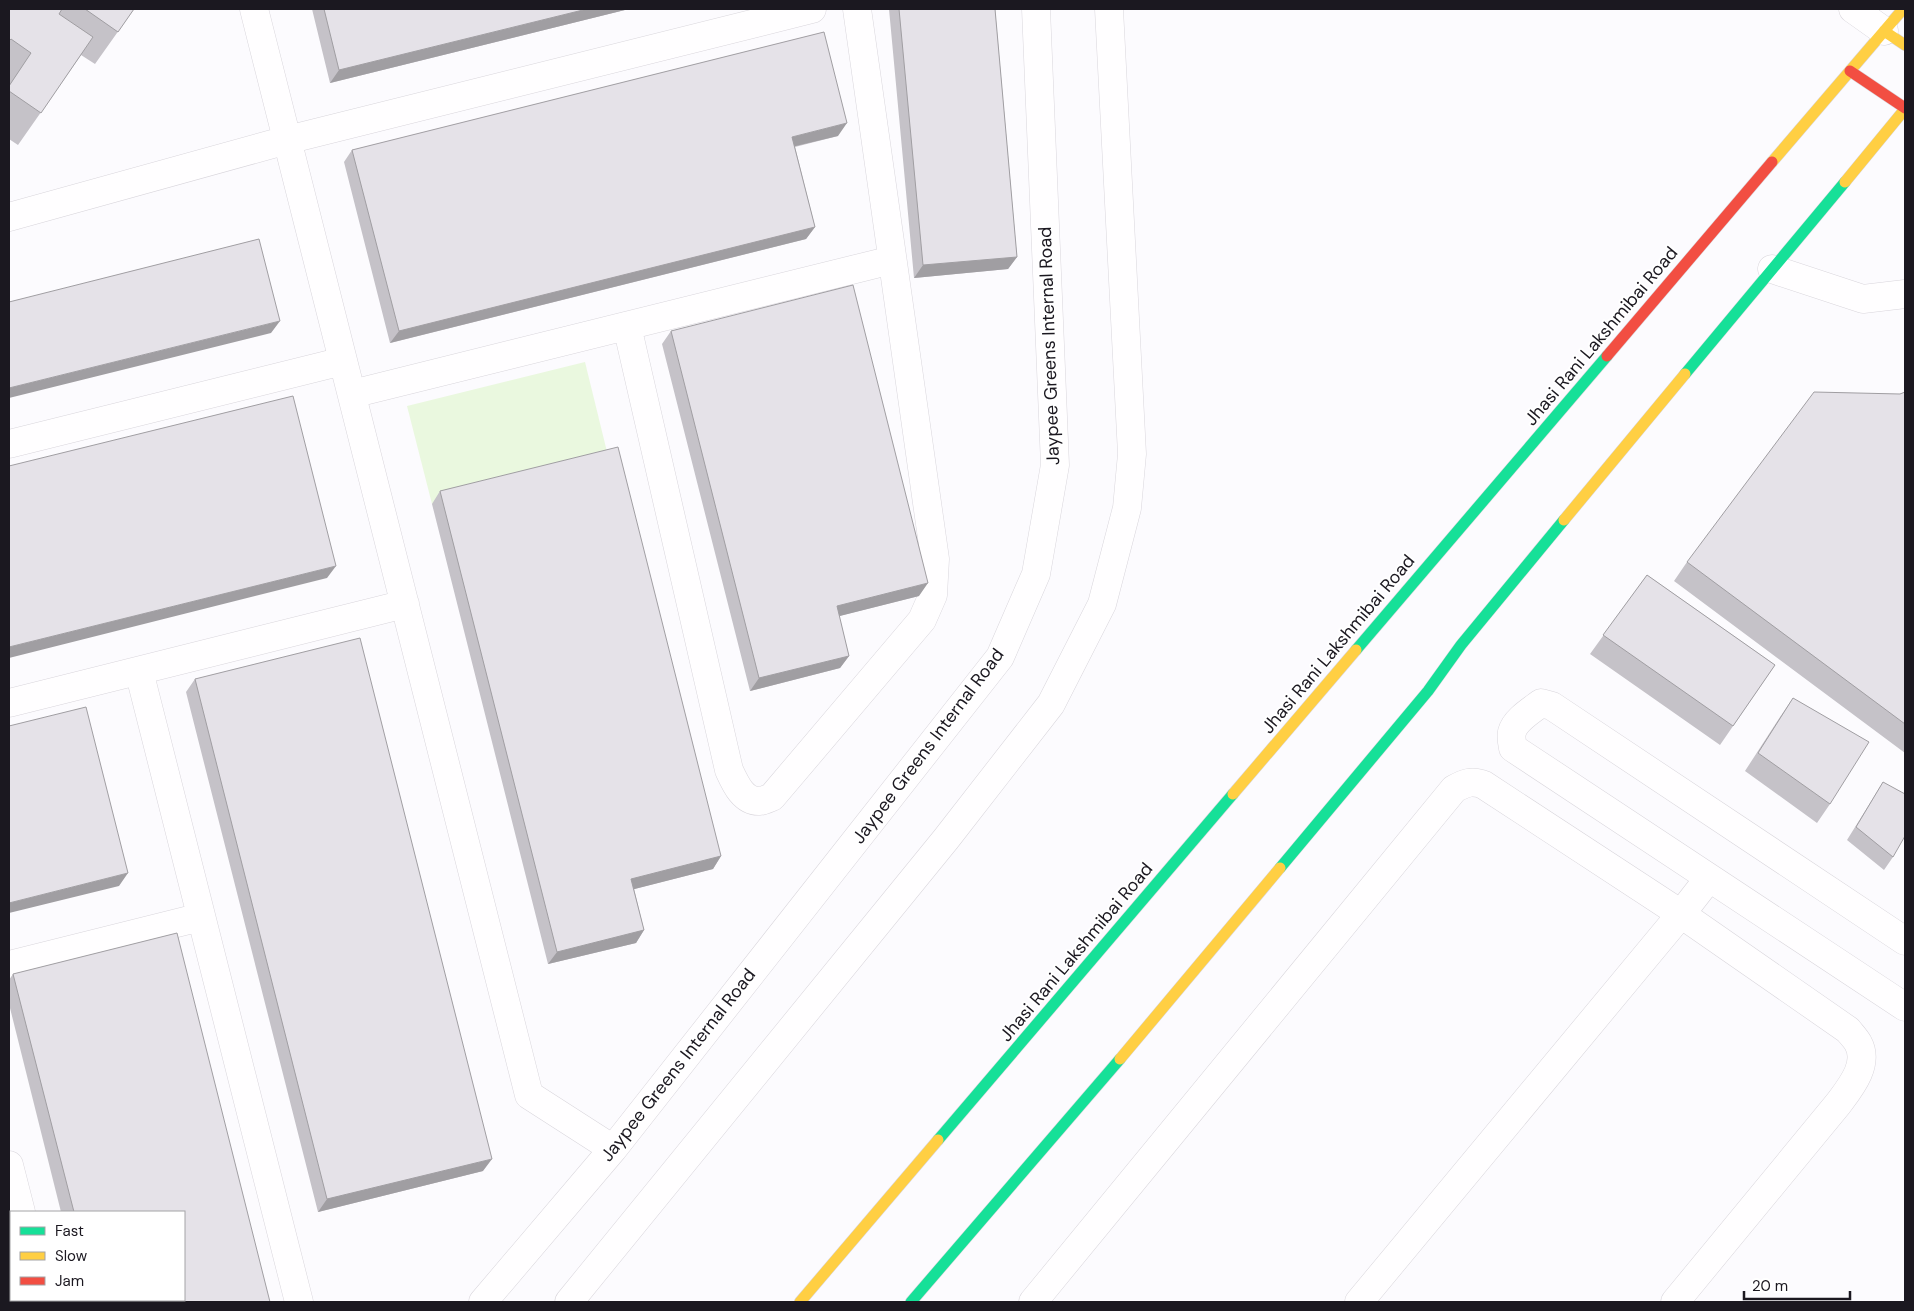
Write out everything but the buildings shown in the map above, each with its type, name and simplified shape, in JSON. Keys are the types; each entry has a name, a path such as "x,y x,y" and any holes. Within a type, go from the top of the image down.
{"main road":[{"name":"Jhasi Rani Lakshmibai Road","path":"800,1302 1850,72 1895,38 1903,9"},
{"path":"911,1302 1135,1041 1408,714 1461,645 1905,108 1850,72"}],"street":[{"path":"254,9 529,1095 613,1149"},
{"path":"9,217 287,140 812,9"},
{"path":"627,326 729,770 736,787 747,797 759,801 772,797 922,620 933,595 934,560 857,9"},
{"name":"Jaypee Greens Internal Road","path":"483,1302 613,1149 1000,656 1036,574 1055,465 1036,9"},
{"path":"569,1302 946,839 1051,704 1102,604 1127,508 1132,454 1108,9"},
{"path":"1853,9 1895,38"},
{"path":"352,394 892,260"},
{"path":"1772,269 1864,299 1905,294"},
{"path":"9,444 343,361"},
{"path":"9,703 405,604"},
{"path":"139,670 299,1302"},
{"path":"1905,941 1552,706 1541,703 1513,728 1512,748 1905,1007"},
{"path":"1033,1302 1454,789 1465,783 1476,782 1484,785 1681,914 1848,1030 1859,1044 1862,1060 1855,1080 1838,1104 1675,1302"},
{"path":"1359,1302 1709,878"},
{"path":"9,965 201,917"},
{"path":"9,1165 21,1211"}],"green space":[{"path":"585,362 609,460 432,504 407,406"}],"traffic: fast":[{"path":"1685,374 1845,182"},
{"path":"1356,650 1607,356"},
{"path":"1280,868 1428,691 1461,645 1564,520"},
{"path":"938,1140 1233,794"},
{"path":"911,1302 1120,1059"}],"traffic: slow":[{"path":"1772,162 1903,9"},
{"path":"1884,31 1905,45"},
{"path":"1845,182 1905,109"},
{"path":"1564,520 1685,374"},
{"path":"1233,794 1356,650"},
{"path":"1120,1059 1280,868"},
{"path":"800,1302 938,1140"}],"traffic: jam":[{"path":"1850,71 1905,108"},
{"path":"1607,356 1772,162"}]}
